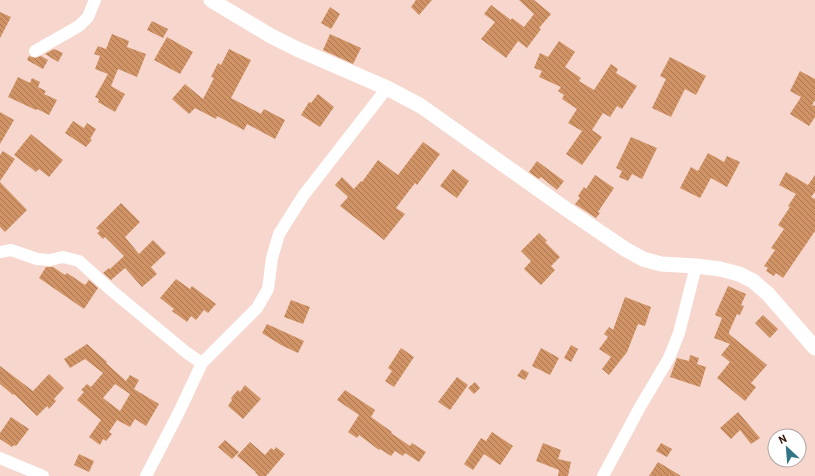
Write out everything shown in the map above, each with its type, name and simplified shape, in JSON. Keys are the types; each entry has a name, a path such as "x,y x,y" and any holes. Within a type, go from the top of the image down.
{"street":[{"path":"35,51 79,26 88,17 95,0"},
{"path":"211,0 271,36 297,49 387,88 421,106 625,249 643,259 661,264 696,266 739,274 753,281 768,294 815,348"},
{"path":"146,476 202,363 257,308 268,289 272,258 280,234 303,196 387,88"},
{"path":"0,252 11,250 37,259 50,260 63,257 79,261 187,353 202,363"},
{"path":"603,476 669,358 679,333 696,266"},
{"path":"0,458 43,476"}],"building":[{"path":"416,0 432,0 419,15 411,7"},
{"path":"519,0 534,0 551,14 539,28 541,29 527,48 518,41 506,58 481,39 495,22 484,14 491,5 511,20 512,18 524,27 534,14"},
{"path":"330,7 340,14 331,29 321,23"},
{"path":"0,12 11,17 0,38"},
{"path":"152,21 168,29 163,38 147,30"},
{"path":"112,34 129,41 127,47 146,54 137,77 118,69 111,86 125,94 115,112 98,102 99,99 95,97 108,74 95,69 100,56 94,54 98,46 106,49"},
{"path":"330,34 361,48 353,64 323,50"},
{"path":"167,37 193,52 180,74 154,60"},
{"path":"559,41 575,52 565,67 581,78 579,81 594,90 611,64 618,69 616,73 637,86 622,109 617,106 610,117 603,113 592,130 602,137 582,165 566,154 582,131 568,123 577,109 562,99 564,95 558,91 561,87 539,77 542,71 534,68 540,53 548,57"},
{"path":"54,49 63,53 58,62 45,54"},
{"path":"229,49 251,60 231,98 261,114 264,109 285,120 275,139 247,124 244,130 217,116 216,119 195,108 189,114 172,99 185,84 203,99 214,78 211,77 218,63 221,65"},
{"path":"29,56 35,58 41,56 48,60 43,69 27,60"},
{"path":"670,57 706,76 696,95 685,89 671,117 652,108 666,79 660,76"},
{"path":"800,71 815,79 815,100 812,105 815,106 815,117 809,126 790,114 801,97 790,91"},
{"path":"18,77 30,83 32,78 40,82 38,87 46,91 44,94 57,100 49,115 8,97"},
{"path":"318,94 334,107 320,127 301,115 309,102 311,103"},
{"path":"0,112 14,120 0,144"},
{"path":"73,121 84,128 87,123 96,129 90,139 92,140 86,147 65,133"},
{"path":"31,134 63,160 49,177 39,169 36,172 14,155"},
{"path":"631,137 657,148 642,179 632,174 628,181 619,177 622,171 616,168"},
{"path":"423,142 440,154 417,185 415,183 396,208 405,214 384,240 340,206 348,197 335,185 342,177 354,189 361,181 362,182 378,160 398,175"},
{"path":"3,151 15,159 0,181 0,155"},
{"path":"708,153 724,162 727,156 740,162 727,187 711,178 700,198 680,188 691,167 698,171"},
{"path":"537,161 564,181 557,190 541,177 539,179 529,172"},
{"path":"453,169 469,181 457,198 440,186"},
{"path":"786,172 808,185 815,175 815,192 811,197 815,199 815,231 783,278 776,273 774,276 766,271 768,268 764,266 775,250 771,248 784,229 778,225 790,207 788,206 796,194 779,185"},
{"path":"595,175 614,188 598,212 600,213 596,218 575,204 580,198 578,196 584,187 586,189"},
{"path":"0,182 27,210 5,232 0,227"},
{"path":"121,203 140,222 125,237 139,254 153,240 166,253 151,267 157,274 142,287 125,268 111,280 103,273 109,268 110,269 124,256 105,237 103,239 97,233 100,231 96,228"},
{"path":"539,233 547,241 545,242 560,257 551,266 555,270 541,285 524,269 531,261 521,251"},
{"path":"46,267 53,267 65,275 67,273 85,285 89,280 98,288 84,309 39,278"},
{"path":"176,279 190,289 192,286 216,304 208,313 204,310 196,320 191,316 187,322 172,311 174,309 160,298"},
{"path":"728,286 746,294 741,305 744,306 740,315 737,314 729,334 767,365 751,383 756,387 745,401 717,378 730,362 721,355 730,344 714,338 722,318 715,315"},
{"path":"625,297 651,307 645,326 638,324 627,352 609,375 602,369 611,357 599,349 608,337 604,334 609,327 613,330"},
{"path":"291,300 310,307 303,324 284,317"},
{"path":"763,315 778,329 770,338 755,323"},
{"path":"267,324 304,341 298,353 281,345 262,333"},
{"path":"87,344 126,381 130,375 139,380 134,389 159,404 146,426 135,419 130,427 117,420 109,432 112,434 106,441 103,439 100,445 89,437 101,420 77,400 84,392 81,390 87,384 91,387 103,373 85,359 70,368 64,359","holes":["115,384 130,394 120,411 103,398"]},
{"path":"571,345 578,349 571,362 564,358"},
{"path":"401,348 414,357 394,387 385,381 392,371 388,368"},
{"path":"541,348 559,358 550,375 532,366"},
{"path":"690,355 699,358 697,364 706,367 700,387 670,377 677,358 689,361"},
{"path":"0,366 33,391 49,374 64,388 54,399 56,401 49,409 47,406 37,416 14,394 13,395 0,384"},
{"path":"522,369 529,373 525,380 517,376"},
{"path":"457,377 468,385 450,410 438,402"},
{"path":"475,382 480,388 474,394 468,388"},
{"path":"245,385 261,399 243,419 228,406 232,400 231,398 238,390 240,392"},
{"path":"345,390 375,410 371,417 392,432 391,433 410,446 412,443 426,452 419,462 405,453 403,456 395,451 391,456 380,449 379,450 359,435 357,438 348,432 359,415 337,400"},
{"path":"738,412 760,438 751,444 740,430 731,439 720,428"},
{"path":"11,417 29,429 16,446 14,445 12,447 0,439 0,433"},
{"path":"492,432 513,446 500,465 484,454 473,470 464,464 481,438 486,441"},
{"path":"225,440 239,452 232,459 218,447"},
{"path":"250,442 265,455 271,448 274,450 276,447 285,454 266,476 259,476 237,456"},
{"path":"543,443 561,450 558,459 571,462 568,476 558,476 559,470 536,461"},
{"path":"661,443 672,449 667,457 656,451"},
{"path":"79,454 94,461 89,472 74,465"},
{"path":"658,462 681,476 649,476"}]}
